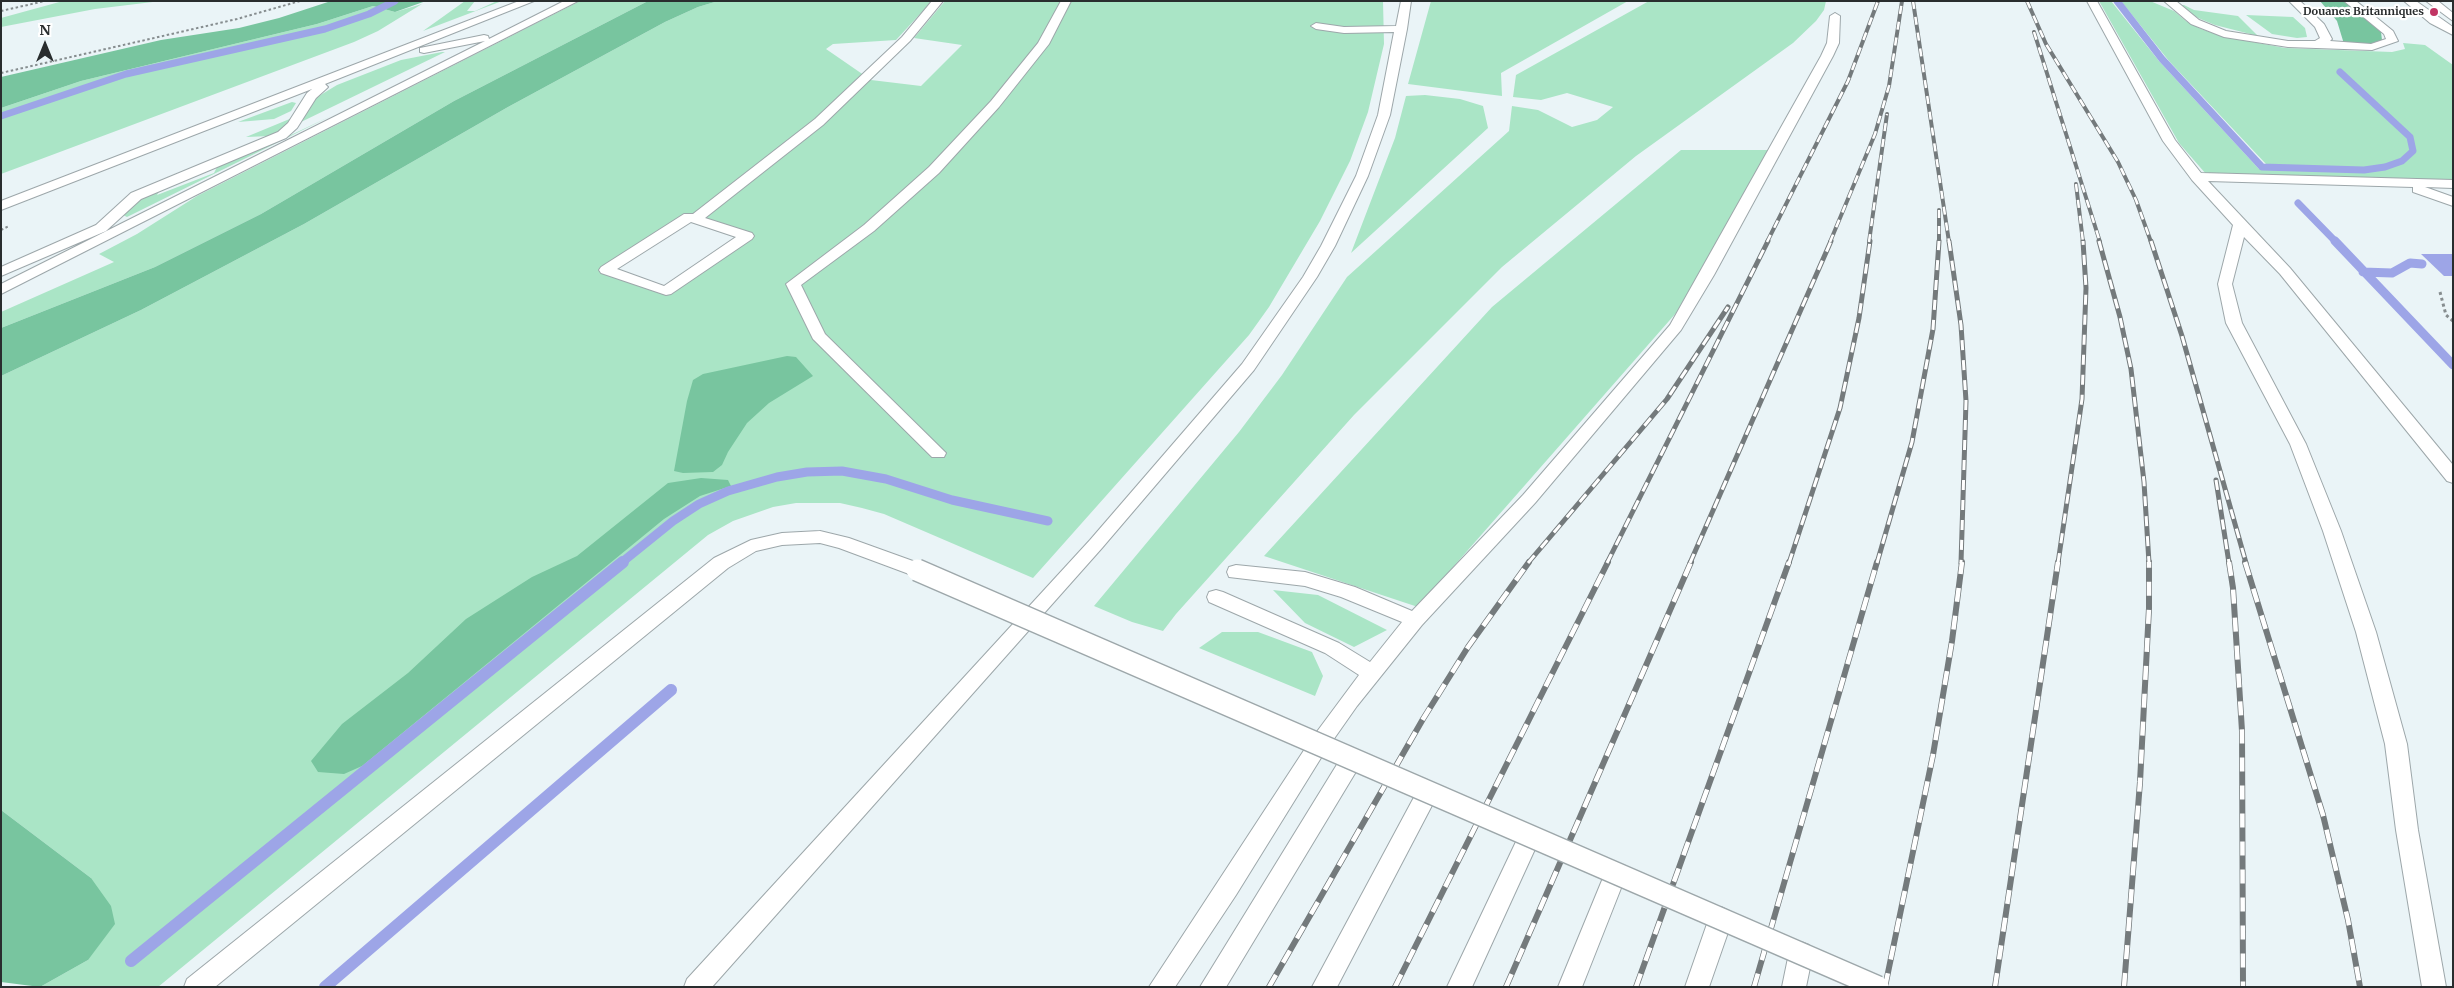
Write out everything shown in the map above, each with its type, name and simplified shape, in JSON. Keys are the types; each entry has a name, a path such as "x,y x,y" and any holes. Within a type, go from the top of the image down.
{"lane":[{"path":"1,199 517,1"},
{"path":"1,206 529,1"},
{"path":"1,284 563,1"},
{"path":"1,290 573,1"},
{"path":"695,219 819,122 906,39 938,1"},
{"path":"938,453 818,336 793,284 869,228 934,170 995,104 1037,52 1066,1"},
{"path":"696,987 1096,544 1248,367 1314,269 1362,176 1384,115 1406,1"},
{"path":"2092,1 2169,141 2197,178 2290,278 2453,477"},
{"path":"2169,1 2196,22 2224,34 2288,44 2372,47 2392,41 2389,34 2349,1"},
{"path":"2294,1 2320,26 2326,39 2317,44"},
{"path":"2409,1 2453,32"},
{"path":"2431,1 2453,18"},
{"path":"1161,987 1210,916 1317,747 1372,673 1415,620 1529,499 1676,327 1707,275 1833,43 1835,16"},
{"path":"1316,26 1344,30 1402,29"},
{"path":"1,213 403,56 470,42 499,33"},
{"path":"1,272 100,228 110,222 128,201 136,196 282,135 470,42"},
{"path":"282,135 293,125 311,96 322,87"},
{"path":"2197,178 2453,184"},
{"path":"2399,183 2453,202"},
{"path":"689,217 695,219 747,236 666,291 606,270 689,217"},
{"path":"2240,225 2225,284 2234,323 2298,444 2332,531 2366,632 2396,744 2407,830 2434,987"},
{"path":"196,987 721,563 752,546 782,539 820,537 843,542 917,570 1878,987"},
{"path":"1236,572 1305,579 1348,592 1415,620"},
{"path":"1216,598 1332,648 1372,673"},
{"path":"1212,987 1352,759"},
{"path":"1324,987 1428,792"},
{"path":"1459,987 1530,836"},
{"path":"1570,987 1616,873"},
{"path":"1697,987 1721,918"},
{"path":"1794,987 1801,953"}],"path":[{"path":"1,10 45,1"},
{"path":"1,73 237,19 300,1"},
{"path":"2440,292 2446,314 2453,321"}],"green space":[{"path":"63,1 161,1 95,9 1,27 1,18"},
{"path":"331,1 426,1 395,12 373,6 317,24 81,81 1,108 1,77 161,40 239,28 279,18"},
{"path":"465,1 475,1 467,11 475,11 497,1 502,1 423,31"},
{"path":"580,1 648,1 454,101 261,214 155,267 1,328 1,312 114,262 99,254 137,234 197,196"},
{"path":"648,1 718,1 698,7 665,22 508,107 304,224 141,310 1,376 1,328 155,267 261,214 454,101"},
{"path":"718,1 932,1 896,40 833,44 826,49 871,80 921,86 962,45 914,38 945,1 1383,1 1384,44 1368,112 1350,161 1320,221 1269,307 1249,335 1033,578 884,514 840,503 796,503 773,507 733,521 708,535 158,987 40,987 88,960 91,878 1,810 1,376 141,310 304,224 508,107 665,22 698,7","holes":["689,217 747,236 666,291 607,270"]},
{"path":"1431,1 1628,1 1501,73 1502,96 1408,84"},
{"path":"1649,1 1826,1 1824,10 1816,21 1793,43 1636,156 1502,267 1354,415 1176,614 1163,631 1132,622 1094,606 1239,432 1282,375 1347,277 1509,131 1512,106 1538,110 1572,127 1597,120 1613,107 1567,93 1541,100 1513,97 1516,75"},
{"path":"2099,1 2111,1 2159,61 2259,169 2289,170 2284,165 2266,164 2169,61 2121,1 2150,1 2174,11 2186,21 2201,29 2222,36 2285,48 2392,52 2405,49 2403,43 2425,45 2453,65 2453,180 2206,174 2179,143"},
{"path":"2320,1 2344,1 2381,32 2382,40 2374,44 2357,46 2344,44 2337,21"},
{"path":"422,4 378,31 354,42 1,174 1,108 81,81 317,24 373,6 395,12"},
{"path":"2177,5 2184,5 2194,10 2238,16 2258,36 2215,25 2198,18"},
{"path":"2246,15 2293,17 2305,28 2307,37 2297,38 2272,34"},
{"path":"445,52 301,122 314,99 337,85 401,60"},
{"path":"1425,95 1460,99 1483,106 1488,128 1351,253 1395,138 1406,96"},
{"path":"292,102 296,103 291,111 274,119 238,122"},
{"path":"331,116 127,217 123,215 130,205 161,188 157,195 214,173 218,165 274,143"},
{"path":"292,118 281,131 270,136 246,137"},
{"path":"1681,150 1770,150 1676,313 1418,607 1264,556 1492,307"},
{"path":"787,356 796,357 813,376 769,403 747,423 722,465 713,472 683,473 674,471 687,401 693,380 703,374"},
{"path":"701,478 728,480 731,486 700,496 664,519 362,766 344,774 318,772 311,761 342,724 408,673 466,619 532,577 577,556 668,483"},
{"path":"1273,590 1318,595 1387,630 1354,647 1305,623"},
{"path":"1222,632 1258,632 1312,652 1323,676 1315,696 1199,648"},
{"path":"1,810 91,878 111,906 115,924 88,960 40,987 1,982"}],"water":[{"path":"2421,254 2453,254 2453,276 2444,276"}],"waterway":[{"path":"1,116 126,74 325,29 369,14 395,1"},
{"path":"2117,1 2162,59 2262,167 2364,170 2385,167 2402,161 2413,151 2410,137 2340,72"},
{"path":"2298,203 2336,242"},
{"path":"2335,241 2365,272"},
{"path":"2365,272 2392,273 2410,263 2422,264"},
{"path":"2365,272 2453,365"},
{"path":"621,563 673,521 699,504 728,491 777,477 807,472 842,471 886,479 952,500 1048,521"},
{"path":"131,961 623,562"},
{"path":"325,987 671,690"}],"railway":[{"path":"1767,242 1848,81 1878,1"},
{"path":"1830,242 1875,134 1889,86 1902,1"},
{"path":"1913,1 1949,242"},
{"path":"2027,1 2046,44 2118,162 2136,200 2151,242"},
{"path":"2034,32 2100,242"},
{"path":"1869,242 1887,114"},
{"path":"2076,184 2083,242"},
{"path":"1939,210 1939,241"},
{"path":"1607,563 1768,241"},
{"path":"1690,563 1831,241"},
{"path":"1789,563 1840,408 1859,318 1870,241"},
{"path":"1877,563 1912,442 1933,329 1939,241"},
{"path":"1949,241 1961,325 1966,401 1961,563"},
{"path":"2058,563 2082,399 2086,288 2083,241"},
{"path":"2099,241 2120,317 2131,369 2144,482 2149,563"},
{"path":"2151,241 2182,336 2246,563"},
{"path":"1528,563 1667,399 1728,307"},
{"path":"2216,480 2229,563"},
{"path":"1269,987 1423,719 1468,647 1529,562"},
{"path":"1395,987 1608,562"},
{"path":"1506,987 1691,562"},
{"path":"1636,987 1789,562"},
{"path":"1754,987 1877,562"},
{"path":"1885,987 1933,755 1952,641 1962,562"},
{"path":"1995,987 2058,562"},
{"path":"2229,562 2233,588 2242,731 2243,987"},
{"path":"2245,562 2323,815 2348,920 2360,987"},
{"path":"2124,987 2140,782 2149,608 2149,563"}],"place":[{"name":"Douanes Britanniques","path":"2434,12"}]}
